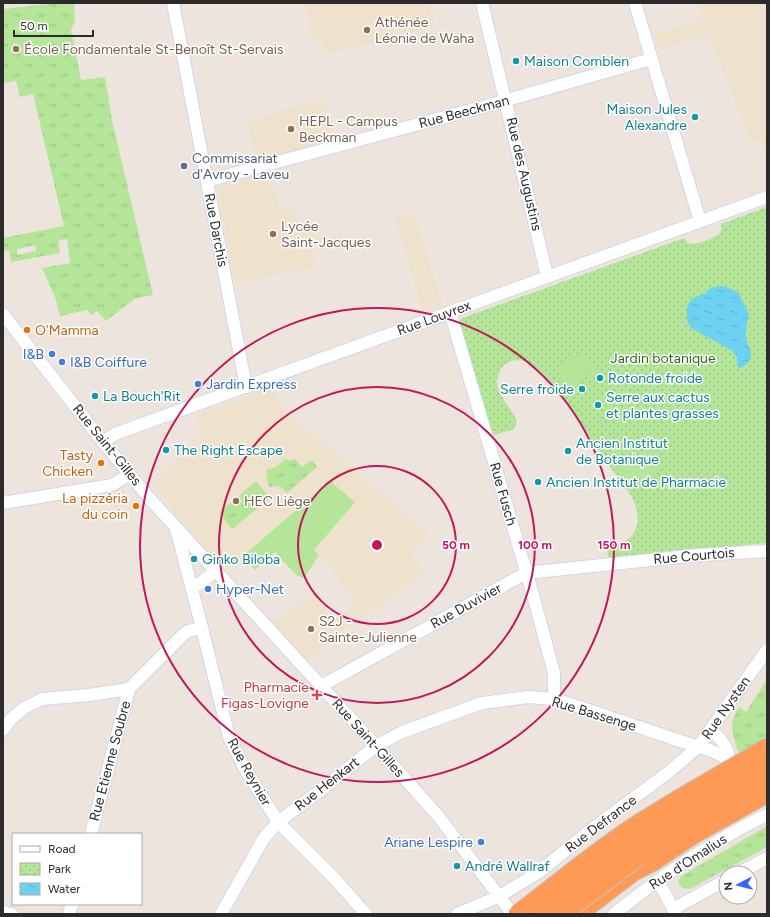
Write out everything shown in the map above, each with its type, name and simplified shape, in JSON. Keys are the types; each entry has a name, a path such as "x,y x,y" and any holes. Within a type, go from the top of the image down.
{"highway":[{"path":"518,913 603,853 630,829 767,748"},
{"path":"542,914 611,860 653,830 767,763"},
{"path":"563,914 659,842 702,814 767,777"},
{"path":"579,914 634,872 652,863 694,835 765,808"},
{"path":"589,914 634,880 652,863"}],"street":[{"name":"Rue Darchis","path":"173,3 246,387"},
{"name":"Rue des Augustins","path":"482,3 547,276"},
{"path":"636,3 651,59 700,221"},
{"name":"Rue Beeckman","path":"207,181 506,101 651,59"},
{"name":"Rue Louvrex","path":"103,442 115,434 767,197"},
{"name":"Rue Fusch","path":"450,312 554,673 554,699"},
{"name":"Rue Saint-Gilles","path":"3,314 103,442 150,499 376,746 439,817 500,896 518,913"},
{"path":"3,503 112,485 130,474"},
{"name":"Rue Reynier","path":"176,526 229,737 245,770 278,822 333,877 366,914"},
{"name":"Rue Courtois","path":"526,573 698,555 767,550"},
{"path":"192,589 216,571"},
{"name":"Rue Duvivier","path":"321,686 526,573"},
{"path":"3,730 11,719 24,708 42,699 89,695 129,689 184,634 188,631 202,628"},
{"name":"Rue Nysten","path":"698,747 767,650"},
{"name":"Rue Etienne Soubre","path":"90,833 129,689"},
{"name":"Rue Bassenge","path":"376,746 402,732 482,703 528,697 554,699 710,750 729,760 727,749 722,740 711,728"},
{"name":"Rue Henkart","path":"221,914 264,838 278,822 322,790 376,746"},
{"name":"Rue Defrance","path":"457,914 500,896 538,872 592,829 670,772 698,747"},
{"name":"Rue d'Omalius","path":"614,914 704,849 751,822 765,808"},
{"path":"754,865 767,858"},
{"path":"658,881 674,911 718,885"},
{"path":"3,912 12,914"}],"shaded area":[{"name":"Athénée Léonie de Waha","path":"304,3 428,3 435,27 402,36 401,34 357,47 326,54 322,41 313,42"},
{"path":"697,3 767,3 767,155 761,139 750,142 709,35 658,49 654,34 703,19"},
{"name":"HEPL - Campus Beckman","path":"326,100 336,139 255,161 247,121 280,112 281,109"},
{"name":"Lycée Saint-Jacques","path":"268,175 273,192 276,192 281,211 293,208 298,227 315,222 322,241 311,245 318,267 235,283 217,188"},
{"path":"413,211 443,304 423,311 394,217"},
{"name":"HEC Liège","path":"271,388 290,415 431,534 409,551 426,572 304,661 271,624 313,593 328,612 326,614 333,625 337,622 336,619 358,602 314,550 355,502 330,481 224,572 151,484 201,432 194,415"}],"green space":[{"path":"57,3 74,3 75,21 71,30 81,80 105,77 112,120 153,295 134,299 106,321 97,311 91,315 87,310 60,316 55,297 42,268 70,263 67,239 58,241 60,253 11,262 9,250 3,252 3,238 64,226 33,94 20,97 16,81 3,83 3,9","holes":["35,245 36,251 17,255 17,249"]},
{"name":"Jardin botanique","path":"767,207 767,543 608,558 607,548 621,544 631,536 637,526 637,511 630,494 556,387 530,363 515,360 504,365 500,371 497,380 499,392 517,421 514,429 491,436 458,322 462,318 684,238 688,243 692,244 704,242 719,234 722,228 721,224"},
{"path":"579,356 588,359 597,369 564,393 560,382 561,370 568,361"},
{"path":"652,449 658,457 659,467 657,473 652,478 639,481 631,480 619,471"},
{"path":"286,459 290,461 295,459 302,467 312,460 317,467 287,493 280,486 269,487 266,470 276,467"},
{"path":"256,481 270,498 232,529 219,513"},
{"path":"330,481 355,502 314,550 319,555 304,578 296,575 275,552 255,570 243,556"},
{"path":"767,680 767,737 741,758 732,732 735,714 739,707 746,712"},
{"path":"767,826 767,847 734,865 718,865 718,874 690,889 682,888 678,882 681,876"}],"water":[{"path":"723,286 738,292 749,314 746,333 751,358 739,369 737,357 731,350 691,328 687,321 687,307 691,300 705,294 710,288"}],"place":[{"name":"Athénée Léonie de Waha","path":"367,30"},
{"name":"École Fondamentale St-Benoît St-Servais","path":"16,49"},
{"name":"Maison Comblen","path":"516,61"},
{"name":"Maison Jules Alexandre","path":"695,117"},
{"name":"HEPL - Campus Beckman","path":"291,129"},
{"name":"Commissariat d'Avroy - Laveu","path":"184,166"},
{"name":"Lycée Saint-Jacques","path":"273,234"},
{"name":"O'Mamma","path":"27,330"},
{"name":"I&B","path":"52,354"},
{"name":"I&B Coiffure","path":"62,362"},
{"name":"Rotonde froide","path":"600,378"},
{"name":"Jardin Express","path":"198,384"},
{"name":"Serre froide","path":"582,389"},
{"name":"La Bouch'Rit","path":"95,396"},
{"name":"Serre aux cactus et plantes grasses","path":"598,405"},
{"name":"The Right Escape","path":"166,450"},
{"name":"Ancien Institut de Botanique","path":"568,451"},
{"name":"Tasty Chicken","path":"101,463"},
{"name":"Ancien Institut de Pharmacie","path":"538,482"},
{"name":"HEC Liège","path":"236,501"},
{"name":"La pizzéria du coin","path":"136,506"},
{"name":"Ginko Biloba","path":"194,559"},
{"name":"Hyper-Net","path":"208,589"},
{"name":"S2J - Sainte-Julienne","path":"311,629"},
{"name":"Pharmacie Figas-Lovigne","path":"317,695"},
{"name":"Ariane Lespire","path":"481,842"},
{"name":"André Wallraf","path":"457,866"}]}
